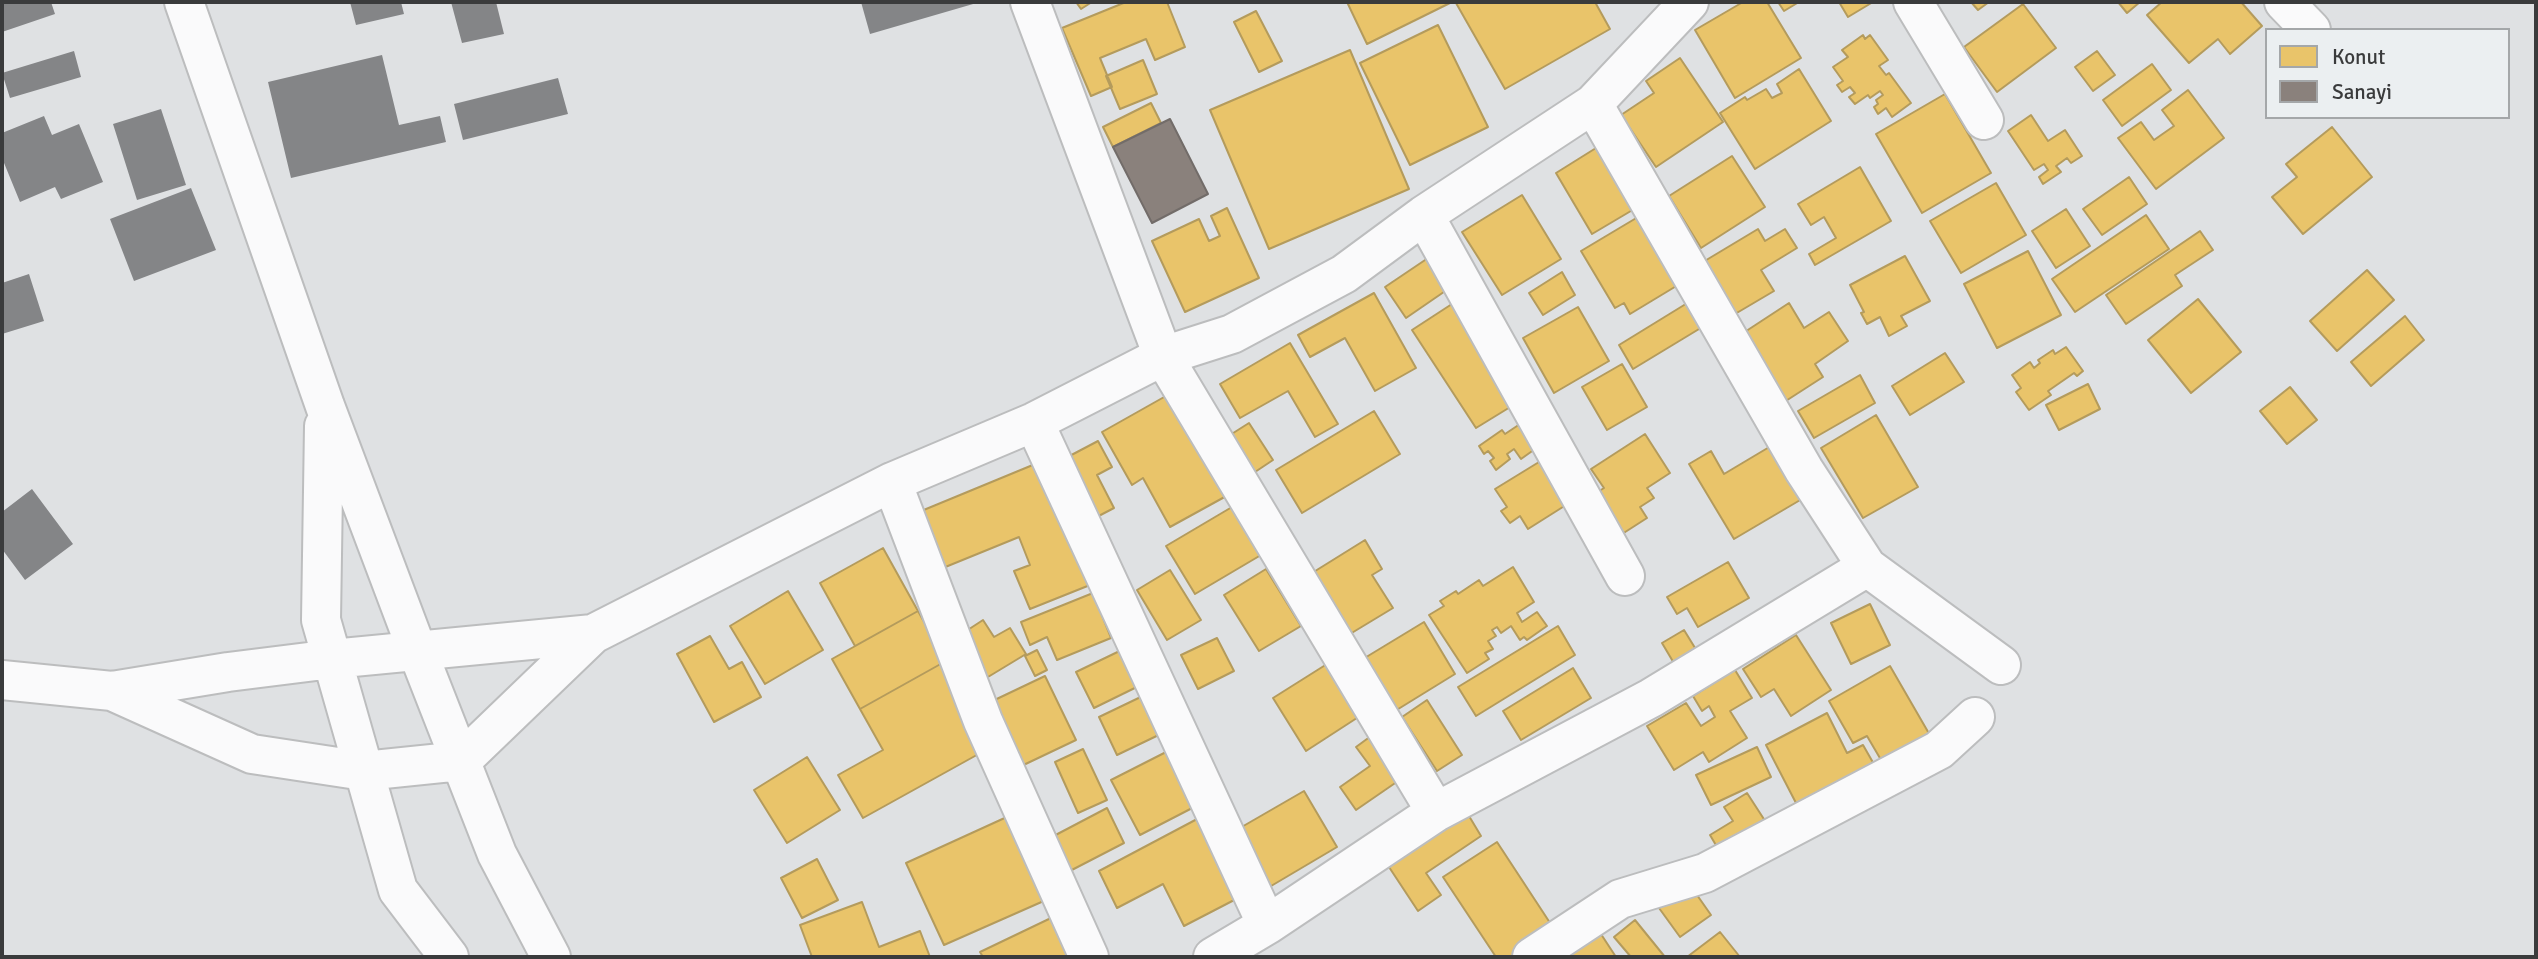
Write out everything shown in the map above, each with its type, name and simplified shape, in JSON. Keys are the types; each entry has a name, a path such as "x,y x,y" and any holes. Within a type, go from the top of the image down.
{"street":[{"path":"184,2 325,406 417,650 498,854 551,957"},
{"path":"1030,2 1163,356 1436,812"},
{"path":"112,691 252,754 364,771 461,761 593,634 892,482 1034,422 1163,356 1232,334 1345,275 1424,215 1593,104 1689,2"},
{"path":"1913,2 1984,120"},
{"path":"2284,2 2309,28"},
{"path":"1593,104 1804,470 1867,567 2001,665"},
{"path":"1424,215 1625,576"},
{"path":"325,406 321,620 398,890 449,957"},
{"path":"1034,422 1267,925"},
{"path":"892,482 983,720 1089,957"},
{"path":"1213,957 1267,925 1436,812 1651,698 1867,567"},
{"path":"2,680 112,691 228,672 332,659 593,634"},
{"path":"1532,957 1620,899 1705,873 1939,750 1975,717"}],"building: Konut":[{"path":"1076,2 1092,2 1081,9"},
{"path":"1126,2 1167,2 1185,47 1155,60 1146,39 1100,58 1112,87 1091,96 1062,28"},
{"path":"1347,2 1452,2 1367,44"},
{"path":"1595,2 1610,29 1505,89 1456,3"},
{"path":"1743,2 1767,2 1801,58 1735,98 1695,30"},
{"path":"1778,2 1799,2 1784,11"},
{"path":"1839,2 1873,2 1848,17"},
{"path":"1971,2 1989,2 1978,10"},
{"path":"2118,2 2140,2 2127,13"},
{"path":"2162,2 2241,2 2262,26 2230,54 2218,39 2189,63 2147,15"},
{"path":"2023,4 2056,48 1997,92 1964,47"},
{"path":"1256,11 1282,61 1259,72 1234,22"},
{"path":"1438,25 1488,127 1410,165 1360,63"},
{"path":"1863,35 1865,39 1870,35 1888,60 1879,66 1886,75 1889,73 1911,103 1892,117 1886,108 1878,114 1874,107 1878,104 1876,100 1883,95 1880,91 1855,104 1849,97 1855,93 1850,87 1842,92 1837,85 1843,81 1833,67 1848,57 1842,50"},
{"path":"1350,50 1409,189 1269,249 1210,110"},
{"path":"2097,51 2115,75 2093,91 2075,67"},
{"path":"1680,58 1723,122 1656,167 1621,115 1654,93 1646,81"},
{"path":"1143,60 1157,94 1120,109 1106,76"},
{"path":"2152,64 2171,90 2122,126 2103,100"},
{"path":"1799,69 1831,121 1755,169 1720,113 1745,97 1747,100 1766,89 1772,98 1782,93 1777,84"},
{"path":"2188,90 2224,138 2156,189 2118,138 2141,122 2154,140 2174,126 2162,110"},
{"path":"1945,94 1991,173 1922,213 1876,134"},
{"path":"1151,103 1161,123 1113,147 1103,127"},
{"path":"2031,115 2048,141 2065,130 2082,156 2071,163 2067,158 2056,166 2061,172 2043,184 2039,177 2048,170 2044,164 2034,170 2008,131"},
{"path":"2332,127 2372,177 2303,234 2272,197 2297,177 2286,164"},
{"path":"1604,143 1641,205 1592,234 1556,173"},
{"path":"1732,156 1765,207 1701,248 1669,196"},
{"path":"1860,167 1891,221 1815,265 1809,254 1836,238 1824,217 1811,225 1798,204"},
{"path":"2129,177 2147,204 2102,235 2083,209"},
{"path":"1996,183 2026,235 1961,273 1930,221"},
{"path":"1522,195 1561,259 1502,295 1462,232"},
{"path":"1227,208 1259,278 1185,312 1152,241 1199,219 1209,241 1220,236 1211,216"},
{"path":"2066,209 2090,246 2056,268 2032,231"},
{"path":"1643,214 1683,282 1630,314 1624,303 1615,308 1581,251"},
{"path":"2146,215 2169,249 2075,312 2052,279"},
{"path":"1758,229 1765,241 1785,229 1797,248 1761,270 1774,291 1735,314 1703,262"},
{"path":"2200,231 2213,250 2175,275 2182,286 2126,324 2106,295"},
{"path":"2028,251 2061,315 1997,348 1964,284"},
{"path":"1434,254 1454,285 1406,318 1385,287"},
{"path":"1905,256 1930,301 1901,316 1907,326 1889,336 1880,317 1867,324 1850,285"},
{"path":"2367,270 2394,300 2337,351 2310,321"},
{"path":"1562,272 1575,295 1543,315 1529,293"},
{"path":"1374,293 1416,368 1375,391 1345,338 1310,357 1298,335"},
{"path":"2198,299 2241,352 2191,393 2148,340"},
{"path":"1455,302 1520,401 1476,428 1412,330"},
{"path":"1689,302 1704,326 1633,369 1619,345"},
{"path":"1789,303 1804,328 1829,312 1848,341 1815,364 1823,377 1778,406 1734,339"},
{"path":"1578,307 1609,361 1554,393 1523,338"},
{"path":"2405,316 2424,340 2371,386 2351,362"},
{"path":"1290,343 1338,424 1315,437 1288,391 1240,418 1220,384"},
{"path":"2066,347 2083,371 2077,376 2074,373 2048,391 2051,395 2029,410 2016,392 2021,388 2012,375 2030,362 2034,368 2040,363 2038,360 2053,350 2055,354"},
{"path":"1945,353 1964,382 1910,415 1892,386"},
{"path":"1622,364 1647,407 1607,430 1582,387"},
{"path":"1860,375 1875,403 1814,438 1798,411"},
{"path":"2088,384 2100,409 2059,430 2046,405"},
{"path":"2290,387 2317,420 2287,444 2260,411"},
{"path":"1173,392 1230,494 1170,527 1143,478 1132,485 1102,432"},
{"path":"1374,411 1400,454 1302,513 1276,470"},
{"path":"1876,415 1918,487 1863,518 1821,448"},
{"path":"1523,422 1535,449 1521,459 1514,449 1507,454 1510,459 1496,470 1490,461 1494,458 1488,451 1484,454 1479,446 1502,430 1505,434"},
{"path":"1249,423 1273,460 1243,480 1219,442"},
{"path":"1645,434 1670,473 1647,488 1654,498 1640,507 1647,518 1619,536 1593,495 1604,488 1591,469"},
{"path":"1098,441 1112,467 1097,475 1114,508 1091,520 1060,461"},
{"path":"1776,443 1807,496 1734,539 1689,464 1711,451 1724,474"},
{"path":"1040,462 1090,585 1030,609 1014,571 1030,565 1019,537 938,570 914,514"},
{"path":"1539,462 1566,505 1528,529 1520,516 1510,523 1501,511 1507,507 1495,489"},
{"path":"1232,507 1261,555 1195,594 1166,546"},
{"path":"1365,540 1382,569 1372,575 1393,608 1350,634 1312,573"},
{"path":"883,548 918,611 855,646 820,583"},
{"path":"1728,562 1749,598 1698,627 1687,608 1677,614 1667,597"},
{"path":"1513,567 1534,602 1517,613 1522,622 1537,612 1547,626 1527,640 1524,637 1520,640 1511,626 1501,633 1497,627 1492,630 1496,636 1488,641 1493,649 1485,653 1489,659 1467,673 1429,615 1444,606 1440,601 1456,591 1458,594 1479,580 1483,586"},
{"path":"1266,569 1301,626 1259,651 1224,595"},
{"path":"1170,570 1201,620 1167,640 1137,590"},
{"path":"788,591 823,650 765,684 730,626"},
{"path":"1093,593 1111,638 1057,660 1047,637 1030,645 1021,622"},
{"path":"1870,604 1890,645 1851,664 1831,623"},
{"path":"918,611 946,661 860,709 832,659"},
{"path":"983,620 994,637 1010,628 1026,654 983,680 957,637"},
{"path":"1424,622 1455,674 1395,711 1363,659"},
{"path":"1558,626 1575,655 1476,716 1458,687"},
{"path":"1684,630 1700,656 1678,670 1662,643"},
{"path":"1796,635 1831,690 1791,716 1774,689 1761,697 1743,669"},
{"path":"710,636 729,669 742,662 761,697 714,722 677,654"},
{"path":"1217,638 1234,671 1198,689 1181,655"},
{"path":"1130,646 1147,682 1094,708 1076,672"},
{"path":"1037,650 1047,670 1035,676 1025,656"},
{"path":"946,661 993,746 863,818 838,775 883,750 860,709"},
{"path":"1327,664 1360,716 1306,751 1273,698"},
{"path":"1890,666 1931,737 1884,765 1867,736 1853,743 1829,701"},
{"path":"1573,668 1591,698 1521,740 1503,711"},
{"path":"1735,670 1752,698 1730,711 1747,738 1709,762 1703,752 1674,770 1647,726 1686,703 1701,726 1715,717 1709,706 1702,711 1693,696"},
{"path":"1045,676 1076,740 1013,770 982,706"},
{"path":"1149,693 1167,731 1117,755 1099,717"},
{"path":"1427,700 1462,755 1437,771 1402,717"},
{"path":"1827,713 1847,753 1863,745 1879,773 1796,803 1766,745"},
{"path":"1371,736 1401,779 1356,810 1340,787 1370,766 1356,747"},
{"path":"1757,747 1771,777 1711,805 1696,775"},
{"path":"1083,749 1107,800 1078,813 1055,762"},
{"path":"1172,749 1200,804 1140,835 1111,780"},
{"path":"807,757 840,810 787,843 754,790"},
{"path":"1304,791 1337,847 1266,889 1233,832"},
{"path":"1747,793 1771,830 1720,852 1710,835 1733,821 1724,807"},
{"path":"1107,808 1124,843 1066,873 1048,839"},
{"path":"1466,811 1481,836 1426,873 1441,895 1418,911 1387,864"},
{"path":"1009,816 1046,900 944,945 906,863"},
{"path":"1199,818 1240,897 1184,926 1163,884 1117,908 1099,871"},
{"path":"1497,842 1556,932 1517,957 1496,957 1443,877"},
{"path":"817,859 838,900 802,918 781,878"},
{"path":"1690,885 1711,915 1680,937 1659,908"},
{"path":"862,902 879,947 920,931 930,957 812,957 800,925"},
{"path":"1051,918 1070,957 983,957 980,952"},
{"path":"1635,920 1665,957 1631,957 1614,937"},
{"path":"1595,925 1616,957 1548,957"},
{"path":"1720,932 1740,957 1687,957"}],"building: Sanayi":[{"path":"1170,119 1208,194 1152,223 1113,147"}],"building: Diğer":[{"path":"2,2 51,2 55,14 2,32"},
{"path":"350,2 401,2 404,14 356,25"},
{"path":"451,2 496,2 504,34 462,43"},
{"path":"861,2 980,2 870,34"},
{"path":"74,51 81,77 10,98 2,73"},
{"path":"382,55 399,125 440,116 446,142 291,178 268,82"},
{"path":"558,78 568,114 463,140 454,104"},
{"path":"161,109 186,185 137,200 113,124"},
{"path":"44,116 52,135 79,124 103,182 61,199 55,187 20,202 2,158 2,133"},
{"path":"191,188 216,250 134,281 110,219"},
{"path":"29,274 44,321 2,334 2,283"},
{"path":"32,489 73,544 25,580 2,549 2,512"}]}
